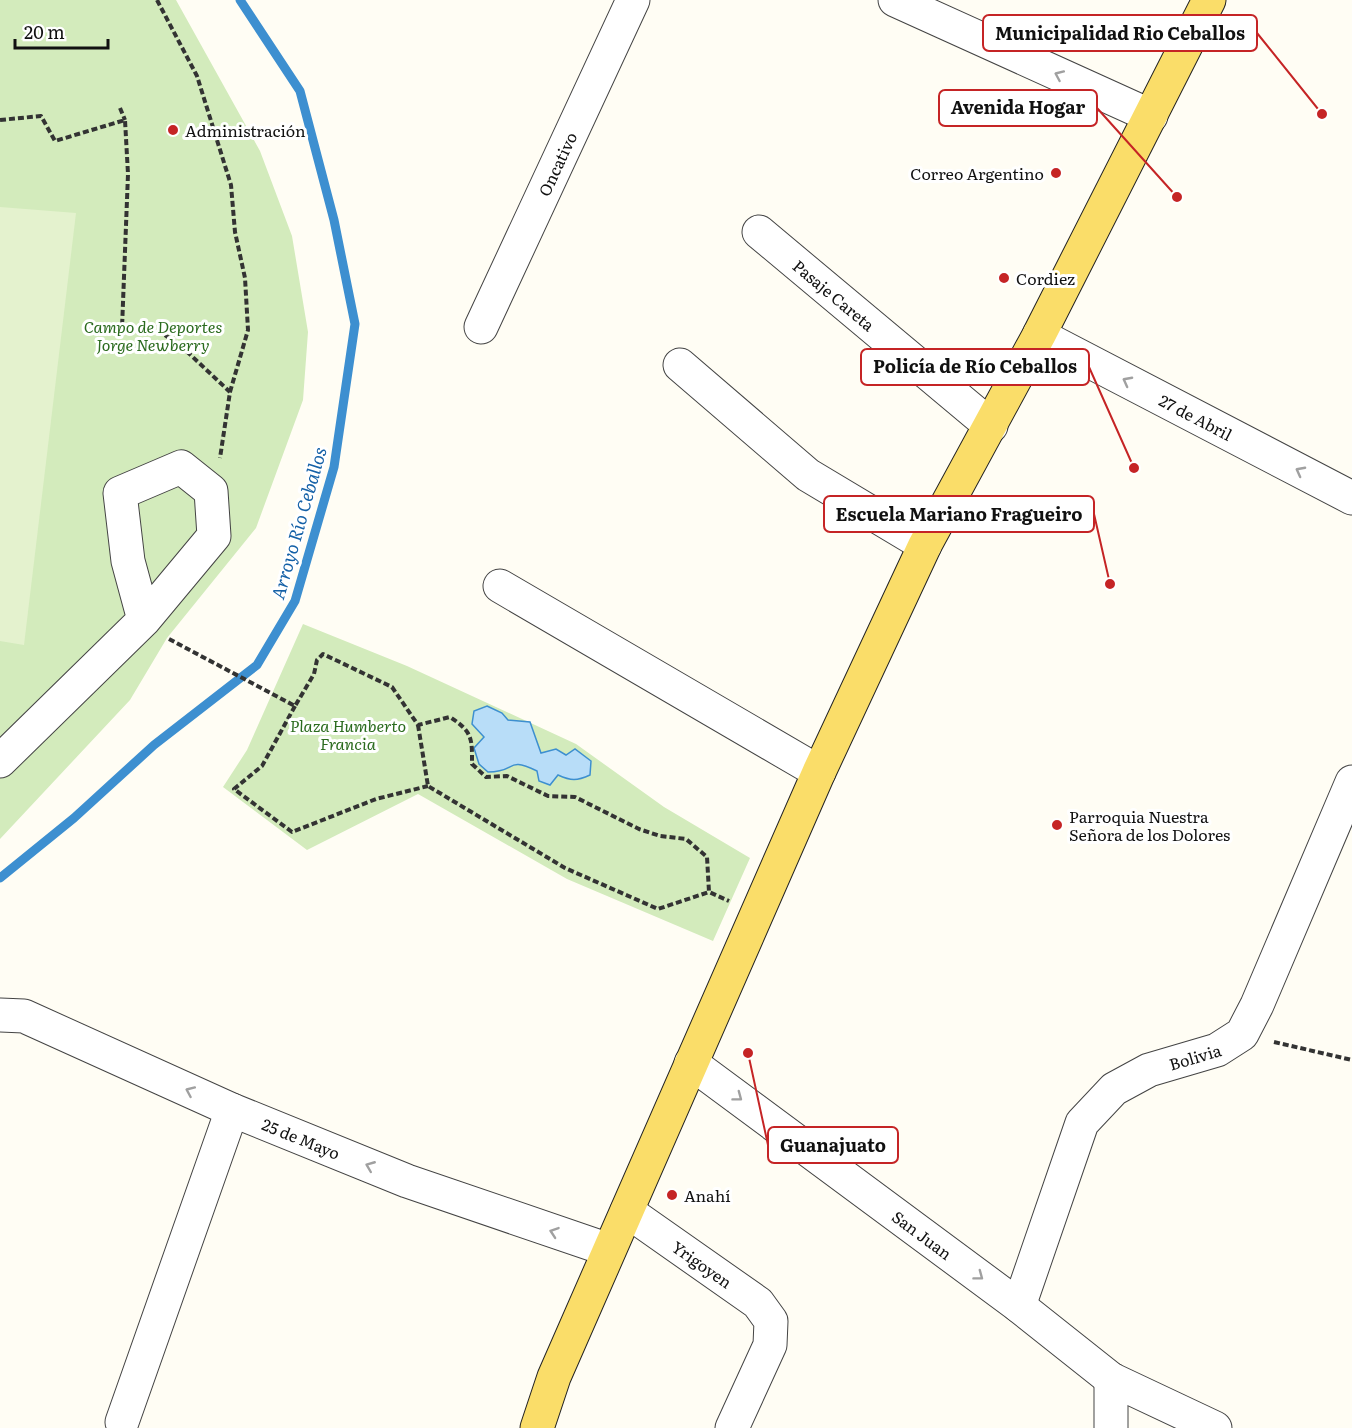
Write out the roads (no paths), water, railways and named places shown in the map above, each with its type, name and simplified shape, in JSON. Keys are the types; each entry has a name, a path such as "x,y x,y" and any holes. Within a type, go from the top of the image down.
{"main road":[{"path":"537,1428 554,1377 819,772 925,545 992,426 1209,0"}],"street":[{"name":"Oncativo","path":"481,327 633,0"},
{"path":"896,0 1151,116"},
{"name":"Pasaje Careta","path":"759,232 992,426"},
{"name":"27 de Abril","path":"1039,335 1352,498"},
{"path":"680,365 808,475 925,545"},
{"path":"0,761 156,629 214,536 211,491 181,467 120,493 128,561 156,629"},
{"path":"500,586 819,772"},
{"name":"Bolivia","path":"1019,1306 1082,1123 1114,1089 1149,1070 1217,1050 1242,1034 1257,1005 1352,782"},
{"name":"25 de Mayo","path":"0,1015 24,1016 232,1110 407,1181 609,1250"},
{"name":"San Juan","path":"692,1063 1019,1306 1111,1379 1215,1428"},
{"path":"122,1422 232,1110"},
{"name":"Yrigoyen","path":"627,1211 758,1303 771,1321 770,1346 732,1428"},
{"path":"1111,1379 1111,1428"}],"water":[{"path":"487,706 502,713 508,720 530,722 541,753 556,749 566,755 575,749 591,761 590,775 574,780 558,775 550,785 539,781 537,771 520,765 488,772 479,764 474,748 484,737 472,724 474,711"}],"waterway":[{"name":"Arroyo Río Ceballos","path":"0,878 74,818 154,745 257,665 295,601 334,467 355,324 334,220 300,91 240,0"}],"place":[{"name":"Municipalidad Rio Ceballos","path":"1322,114"},
{"name":"Administración","path":"173,130"},
{"name":"Correo Argentino","path":"1056,173"},
{"name":"Avenida Hogar","path":"1177,197"},
{"name":"Cordiez","path":"1004,278"},
{"name":"Policía de Río Ceballos","path":"1134,468"},
{"name":"Escuela Mariano Fragueiro","path":"1110,584"},
{"name":"Parroquia Nuestra Señora de los Dolores","path":"1057,825"},
{"name":"Guanajuato","path":"748,1053"},
{"name":"Anahí","path":"672,1195"}],"park label":[{"name":"Campo de Deportes Jorge Newberry","path":"153,335"},
{"name":"Plaza Humberto Francia","path":"348,734"}]}
